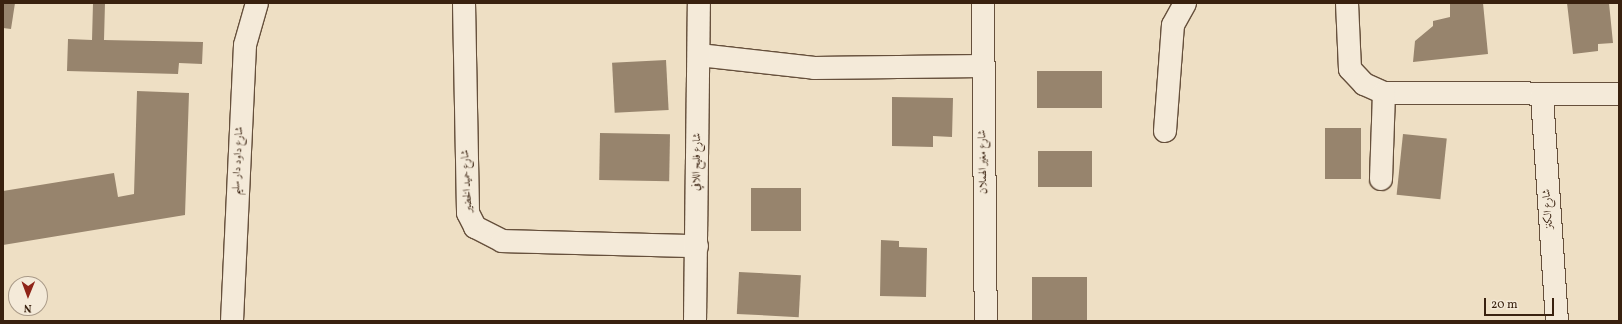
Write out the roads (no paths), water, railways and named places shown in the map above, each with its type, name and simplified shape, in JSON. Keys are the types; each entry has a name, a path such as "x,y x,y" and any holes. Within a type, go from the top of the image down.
{"street":[{"name":"شارع داود دار سليم","path":"232,321 245,45 257,3"},
{"name":"شارع حميد الخضير","path":"464,3 468,213 475,227 502,241 697,246"},
{"name":"شارع فليح اللافي","path":"695,321 699,3"},
{"name":"شارع مغير الهملان","path":"984,3 983,66 986,321"},
{"path":"1347,3 1350,69 1364,84 1384,93 1542,96 1619,94"},
{"path":"1165,131 1173,25 1181,5"},
{"path":"699,55 814,68 983,66"},
{"path":"1381,179 1384,93"},
{"name":"شارع الكنز","path":"1542,96 1557,321"}]}
